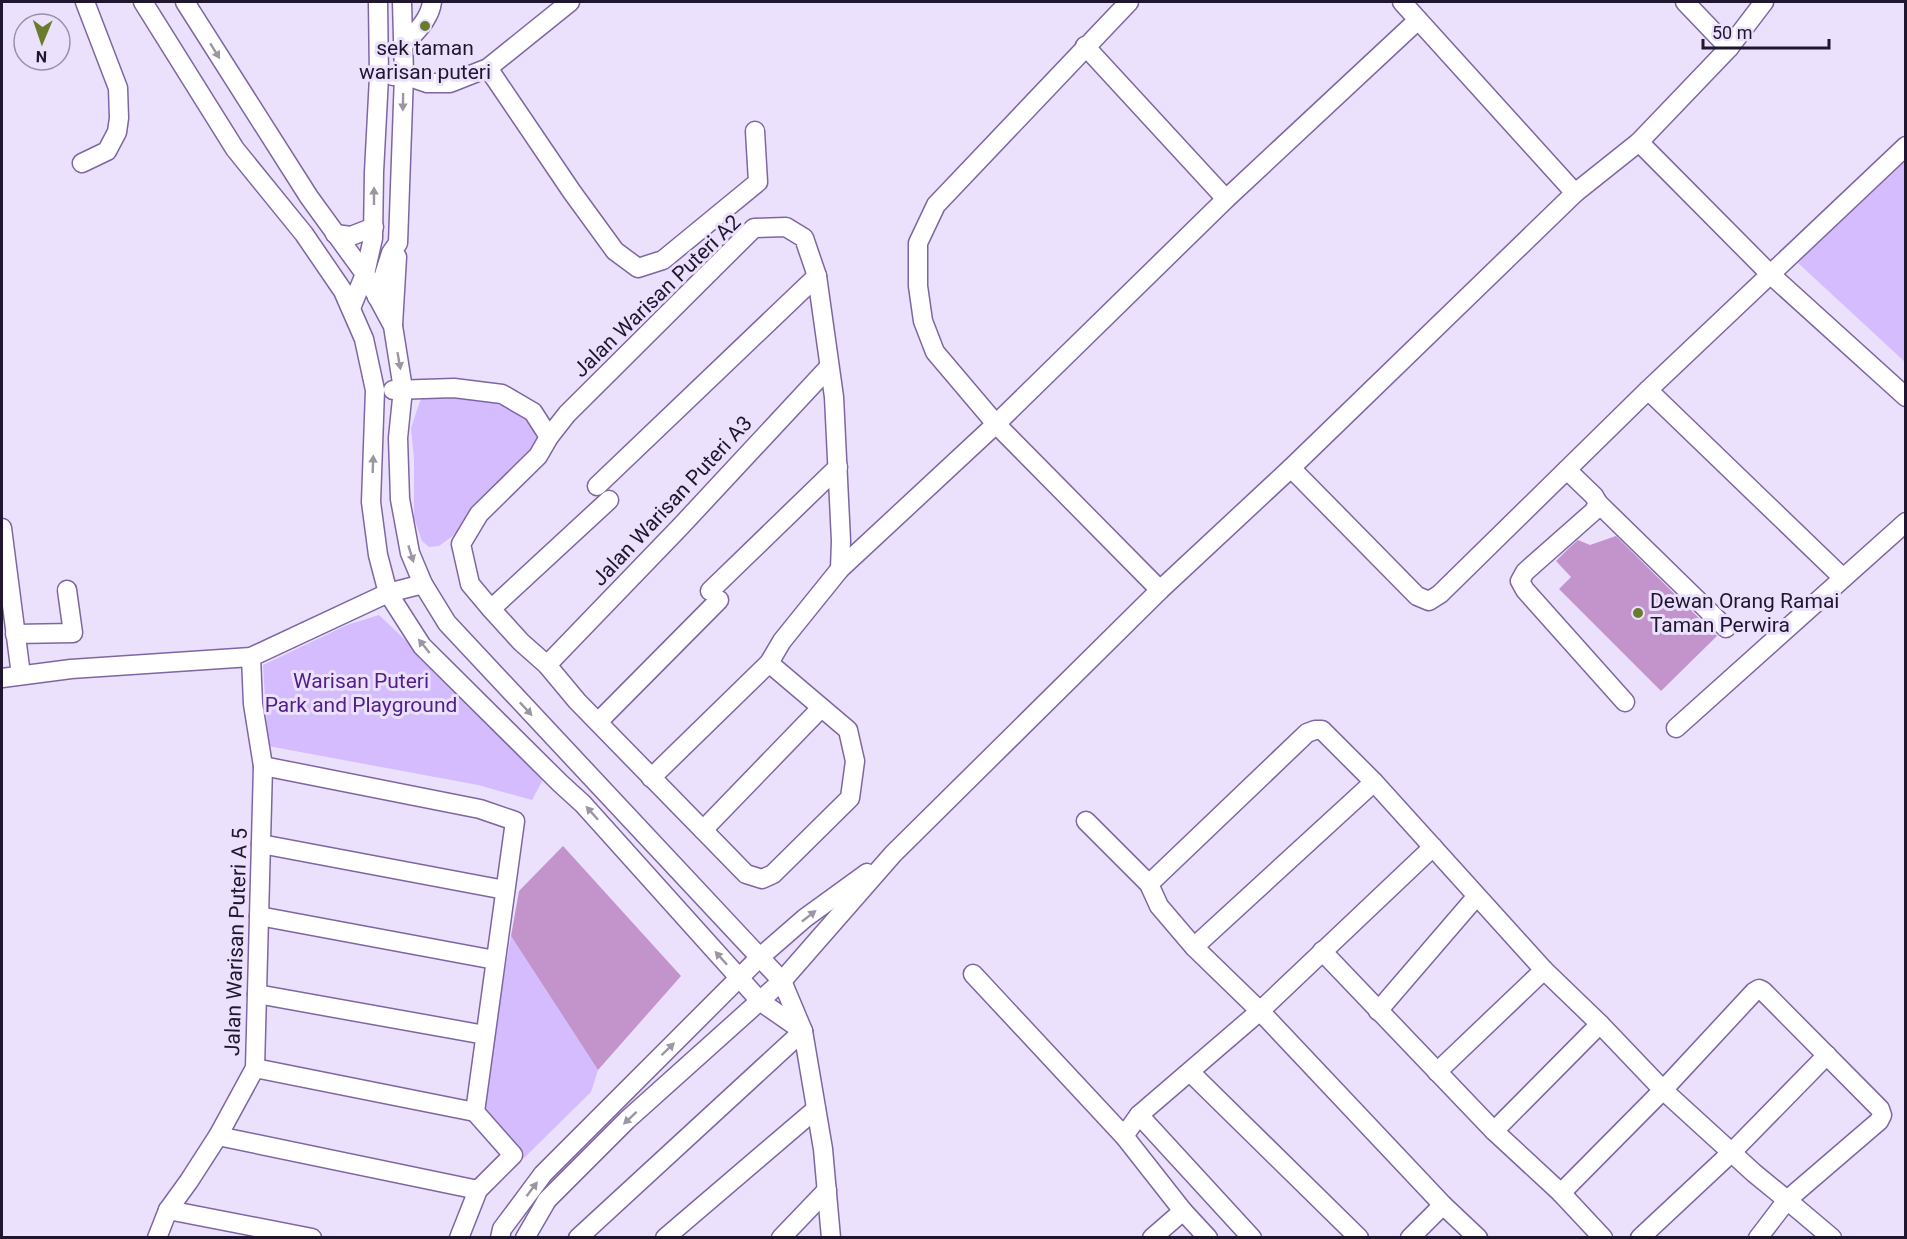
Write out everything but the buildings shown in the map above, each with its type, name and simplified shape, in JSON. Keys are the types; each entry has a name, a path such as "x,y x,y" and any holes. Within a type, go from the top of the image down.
{"street":[{"path":"82,163 107,151 117,132 119,118 118,88 85,2"},
{"path":"143,2 235,148 304,234 343,291 364,339 375,390 371,502 378,555 388,593 422,646 583,804 761,1002 802,1031"},
{"path":"185,2 233,80 335,234 365,274 393,326"},
{"path":"351,308 365,274 374,238 374,172 379,77 378,2"},
{"path":"402,2 404,75 393,326 403,389 398,438 400,499 410,553 423,584 447,623 782,981 802,1031 816,1109 831,1238"},
{"path":"404,43 416,33 431,8 432,2"},
{"path":"379,77 404,75 427,83 450,83 488,68 570,2"},
{"path":"1129,2 1084,46 936,205 918,243 918,286 923,321 935,352 996,424 1160,590"},
{"path":"1402,2 1575,193"},
{"path":"1685,2 1729,48"},
{"path":"525,1238 547,1200 627,1120 782,981 893,854 1160,590 1291,468 1575,193 1639,142 1729,48 1764,2"},
{"path":"651,778 769,663 782,641 840,568 996,424 1226,198 1418,20"},
{"path":"1084,46 1226,198"},
{"path":"488,68 615,251 638,268 663,260 758,182 755,131"},
{"path":"1639,142 1770,274 1905,397"},
{"path":"1291,468 1417,596 1429,601 1440,594 1648,390 1905,146"},
{"path":"335,234 351,236 374,227"},
{"name":"Jalan Warisan Puteri A2","path":"817,276 804,238 786,227 754,228 567,414 538,456 479,514 462,544 470,584 491,609 521,642 547,665 577,701 599,721 651,778 746,874 762,879 773,874 850,798 855,761 848,730 821,708"},
{"path":"377,297 391,254 398,243"},
{"path":"817,276 834,397 841,541 840,568"},
{"path":"597,486 817,276"},
{"name":"Jalan Warisan Puteri A3","path":"547,665 829,367"},
{"path":"375,390 454,388 502,394 533,412 549,437"},
{"path":"1648,390 1843,578"},
{"path":"599,721 838,467"},
{"path":"1567,470 1726,628"},
{"path":"491,609 609,500"},
{"path":"1598,503 1594,511 1525,572 1520,580 1525,591 1625,702"},
{"path":"1676,728 1905,522"},
{"path":"2,528 21,675"},
{"path":"2,678 71,669 252,657 388,593 423,584"},
{"path":"15,634 73,633 67,590"},
{"name":"Jalan Warisan Puteri A 5","path":"157,1238 168,1210 218,1136 255,1068 263,766 253,704 252,657"},
{"path":"703,830 821,708 769,663"},
{"path":"1149,884 1307,733 1322,730 1374,782 1544,970 1663,1090 1832,1238"},
{"path":"263,766 480,809 515,821 475,1112"},
{"path":"1194,947 1374,782"},
{"path":"1086,821 1149,884 1158,906 1194,947 1260,1011 1478,1238"},
{"path":"261,844 505,890"},
{"path":"1124,1136 1139,1115 1260,1011 1433,847"},
{"path":"500,1238 502,1229 543,1174 759,958 805,918 893,854"},
{"path":"1378,1011 1476,897"},
{"path":"259,916 495,960"},
{"path":"1322,951 1494,1131 1561,1193 1603,1238"},
{"path":"1437,1071 1544,970"},
{"path":"973,974 1124,1136 1183,1211 1208,1238"},
{"path":"1561,1193 1663,1090 1758,989 1763,991 1827,1055 1880,1109 1882,1115 1879,1121 1787,1200 1758,1238"},
{"path":"257,994 485,1035"},
{"path":"1494,1131 1600,1024"},
{"path":"578,1238 802,1031"},
{"path":"1640,1238 1732,1152 1827,1055"},
{"path":"255,1068 475,1112 513,1155 478,1190 459,1238"},
{"path":"1190,1072 1359,1238"},
{"path":"665,1238 816,1109"},
{"path":"1139,1115 1252,1238"},
{"path":"218,1136 478,1190"},
{"path":"781,1238 827,1190"},
{"path":"1410,1238 1443,1204"},
{"path":"168,1210 312,1238"},
{"path":"1163,1234 1183,1211"}],"green space":[{"path":"1905,155 1905,362 1797,262"},
{"path":"433,390 493,395 526,415 538,441 454,535 439,546 429,547 422,541 414,518 414,459 411,428 420,401"},
{"name":"Warisan Puteri Park and Playground","path":"379,615 546,774 532,800 478,785 268,746 263,665 347,625"},
{"path":"511,936 598,1070 591,1092 523,1159 481,1108"}],"place":[{"name":"sek taman warisan puteri","path":"425,26"},
{"name":"Dewan Orang Ramai Taman Perwira","path":"1638,613"}]}
